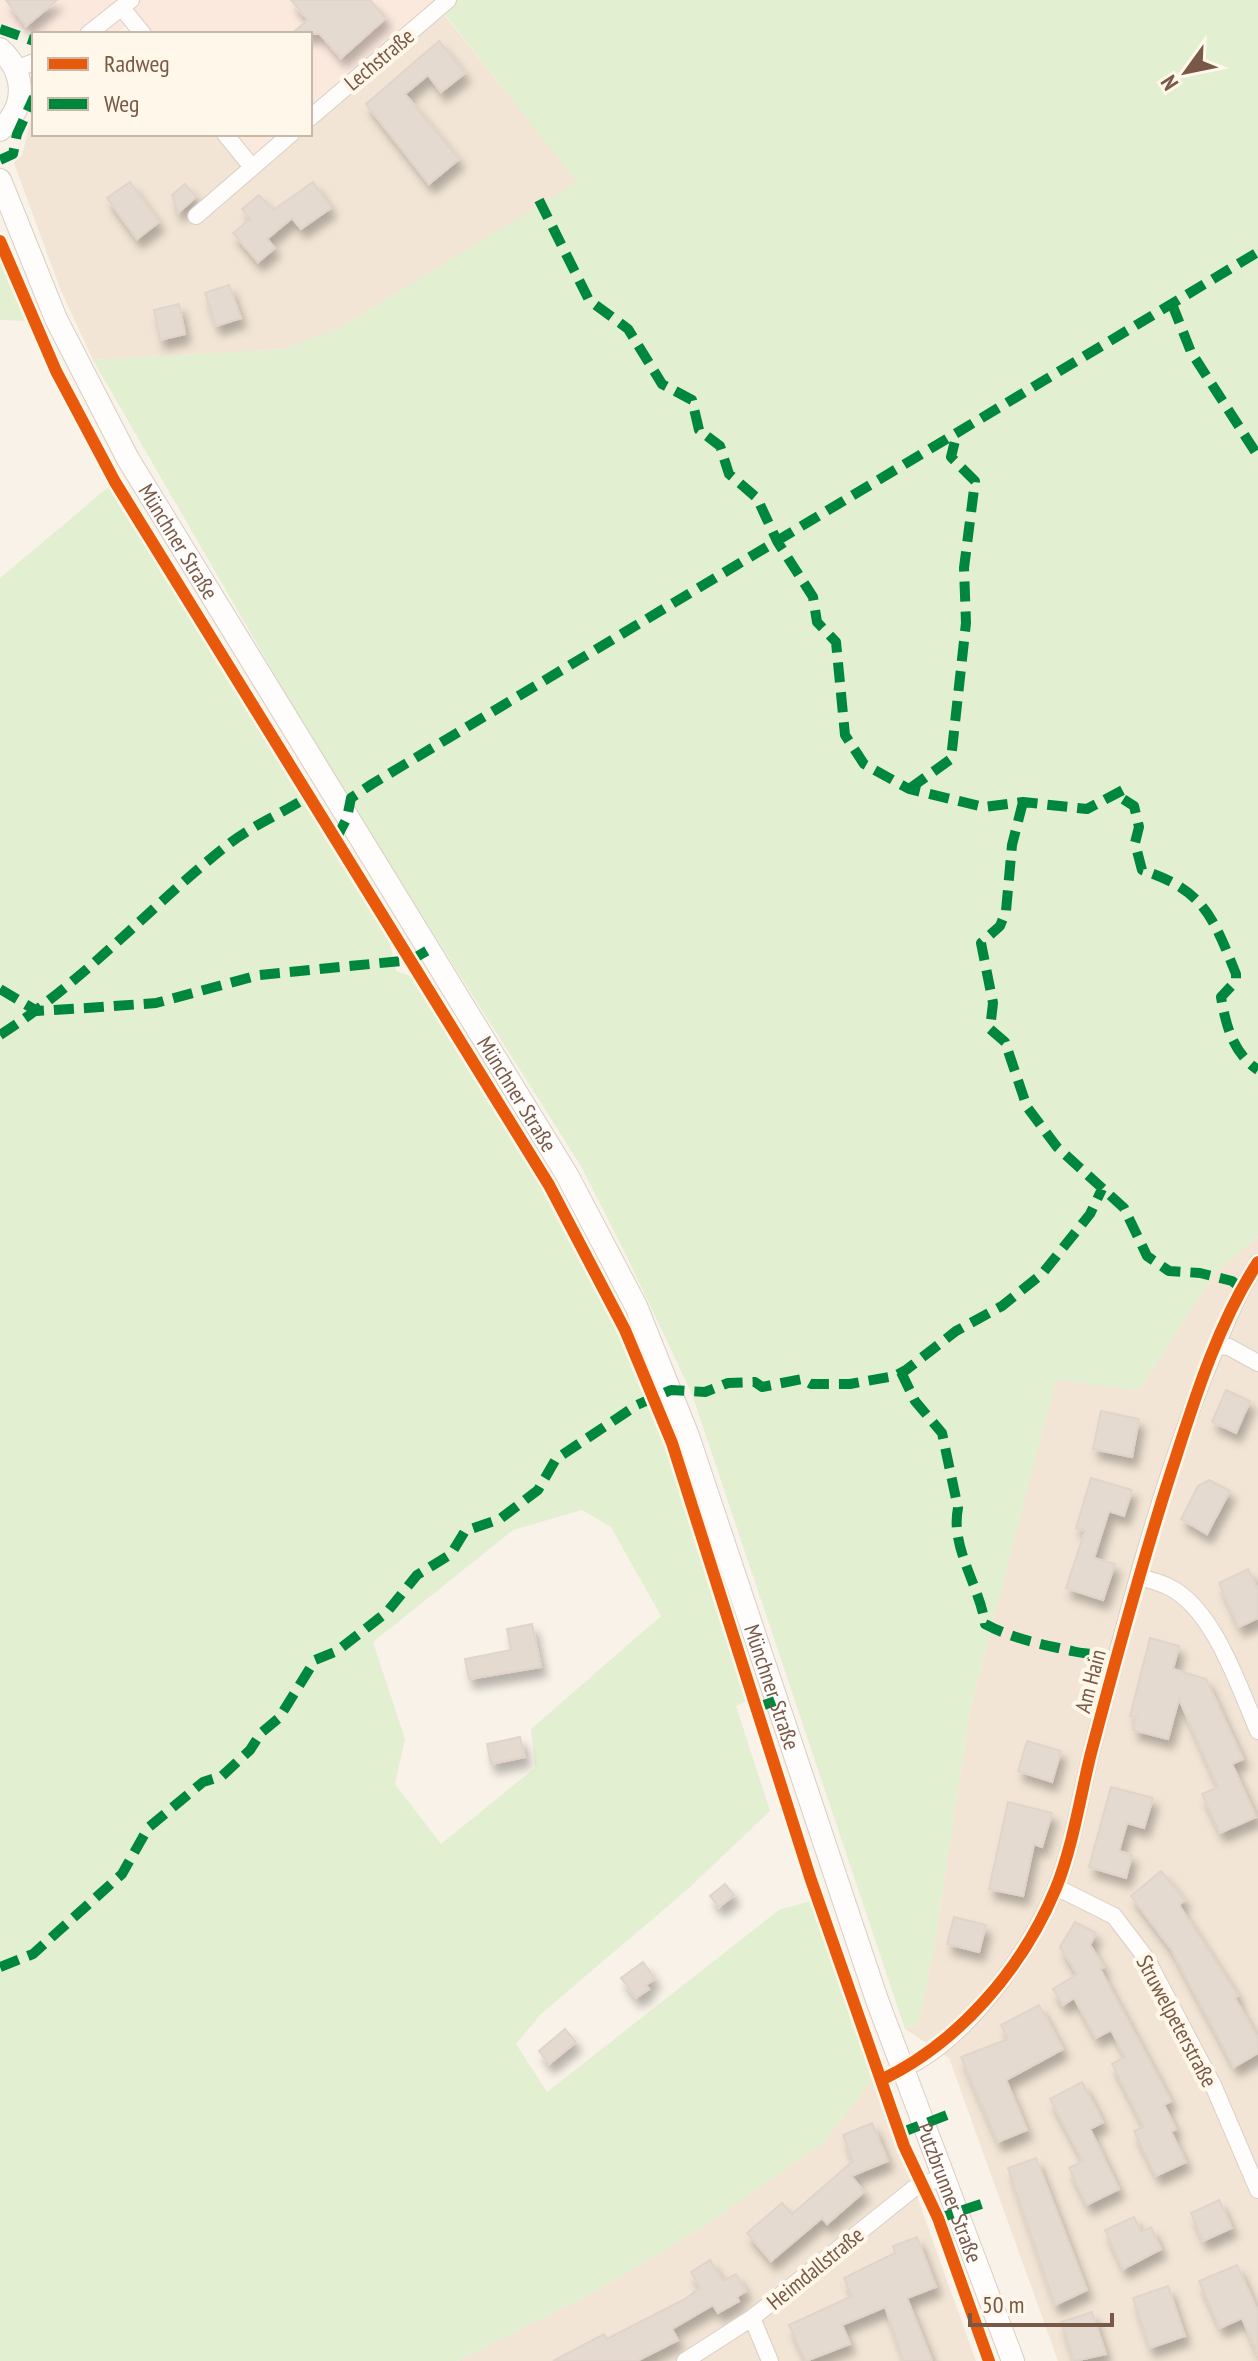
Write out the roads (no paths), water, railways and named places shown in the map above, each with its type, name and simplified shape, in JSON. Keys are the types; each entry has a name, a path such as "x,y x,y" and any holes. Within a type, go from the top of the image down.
{"main road":[{"path":"0,49 25,66 19,104 13,118 0,130"},
{"name":"Münchner Straße","path":"0,180 56,319 128,459 567,1175 636,1306 684,1425 877,2000 903,2069"},
{"name":"Putzbrunner Straße","path":"903,2069 1013,2361"}],"street":[{"name":"Lechstraße","path":"312,116 448,0"},
{"path":"91,32 126,4 142,32"},
{"path":"227,136 252,167"},
{"path":"196,216 289,136"},
{"name":"Am Hain","path":"903,2069 916,2063 978,2010 1011,1967 1056,1887 1139,1577 1191,1410 1241,1288 1258,1262"},
{"path":"1217,1346 1229,1347 1258,1363"},
{"path":"1139,1577 1171,1587 1196,1610 1216,1638 1258,1731"},
{"name":"Struwelpeterstraße","path":"1056,1887 1114,1916 1146,1958 1213,2085 1258,2190"},
{"name":"Heimdallstraße","path":"685,2361 752,2318 913,2189 944,2176"},
{"path":"752,2318 770,2361"}]}
